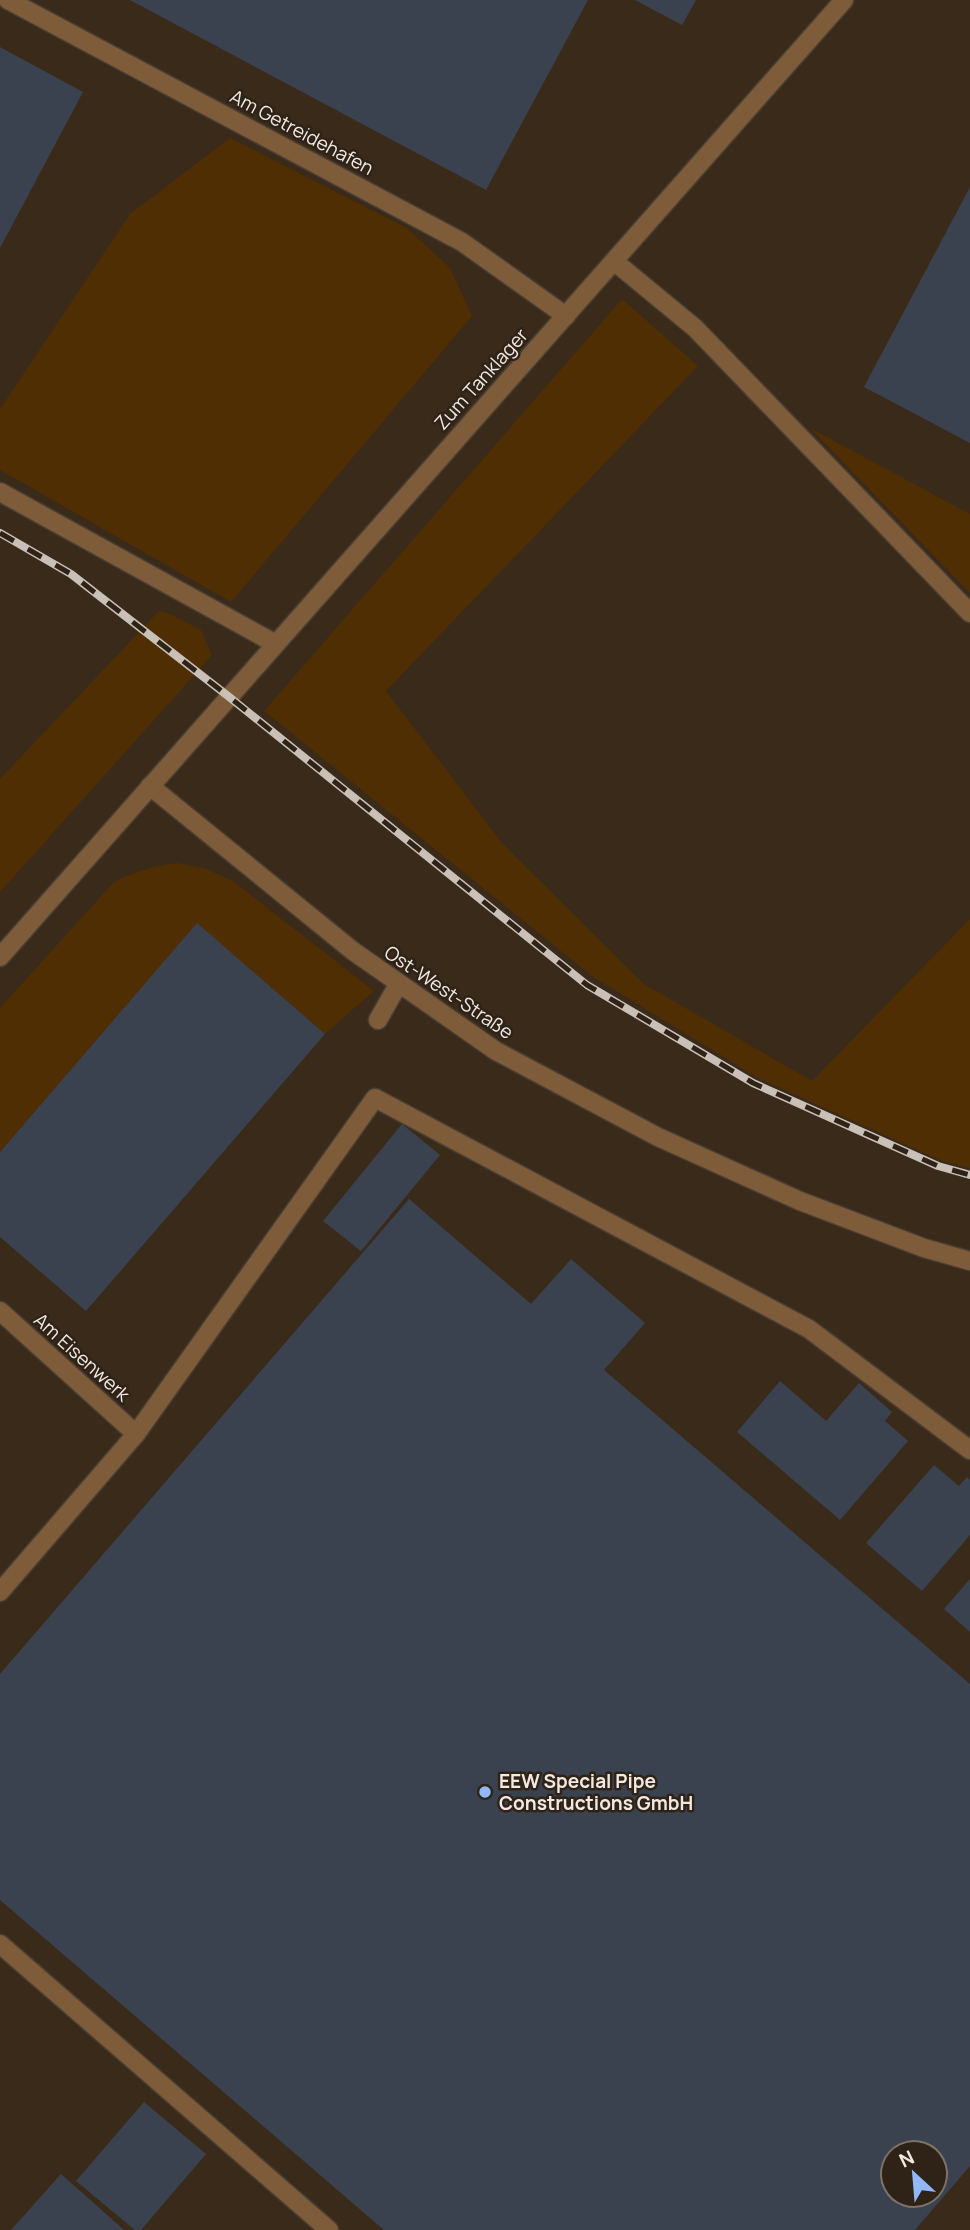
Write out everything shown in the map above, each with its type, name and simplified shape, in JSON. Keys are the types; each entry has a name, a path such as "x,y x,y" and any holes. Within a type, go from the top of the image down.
{"street":[{"name":"Am Getreidehafen","path":"8,0 462,242 566,316"},
{"name":"Zum Tanklager","path":"150,786 844,0"},
{"path":"615,262 695,328 970,613"},
{"path":"0,492 274,643"},
{"path":"0,957 150,786"},
{"name":"Ost-West-Straße","path":"150,786 354,951 496,1051 658,1137 800,1200 924,1248 970,1261"},
{"path":"378,1020 399,983"},
{"path":"0,1592 136,1434 375,1098 809,1329 970,1450"},
{"name":"Am Eisenwerk","path":"0,1311 136,1434"},
{"path":"0,1944 328,2230"}],"shaded area":[{"path":"0,0 970,0 970,2230 0,2230"},
{"path":"230,138 407,228 450,268 472,316 231,602 0,470 0,409 130,214"},
{"path":"622,299 698,366 386,691 502,843 644,984 812,1081 970,919 970,1168 942,1161 758,1078 592,976 264,711"},
{"path":"810,428 970,514 970,593"},
{"path":"159,611 201,630 212,655 0,892 0,779"},
{"path":"178,863 206,869 233,881 374,991 325,1034 197,924 0,1152 0,1008 113,883 144,870"}],"building":[{"path":"130,0 588,0 486,190"},
{"path":"635,0 696,0 682,25"},
{"path":"0,47 83,92 0,248"},
{"path":"970,187 970,443 864,387"},
{"path":"197,923 325,1034 86,1311 0,1237 0,1152"},
{"path":"402,1124 440,1155 361,1251 323,1221"},
{"name":"EEW Special Pipe Constructions GmbH","path":"409,1199 531,1304 571,1259 645,1323 604,1370 970,1684 970,2166 949,2190 949,2139 879,2139 879,2209 933,2209 915,2230 384,2230 0,1900 0,1674"},
{"path":"780,1381 826,1421 859,1383 892,1412 885,1421 908,1441 840,1520 737,1432"},
{"path":"934,1465 959,1486 967,1477 970,1480 970,1535 922,1591 866,1543"},
{"path":"970,1579 970,1632 944,1609"},
{"path":"144,2102 206,2154 141,2230 135,2230 76,2181"},
{"path":"61,2174 124,2230 11,2230"}],"railway":[{"path":"0,533 71,574 228,696 587,985 753,1083 938,1166 970,1175"}],"place":[{"name":"EEW Special Pipe Constructions GmbH","path":"485,1792"}]}
